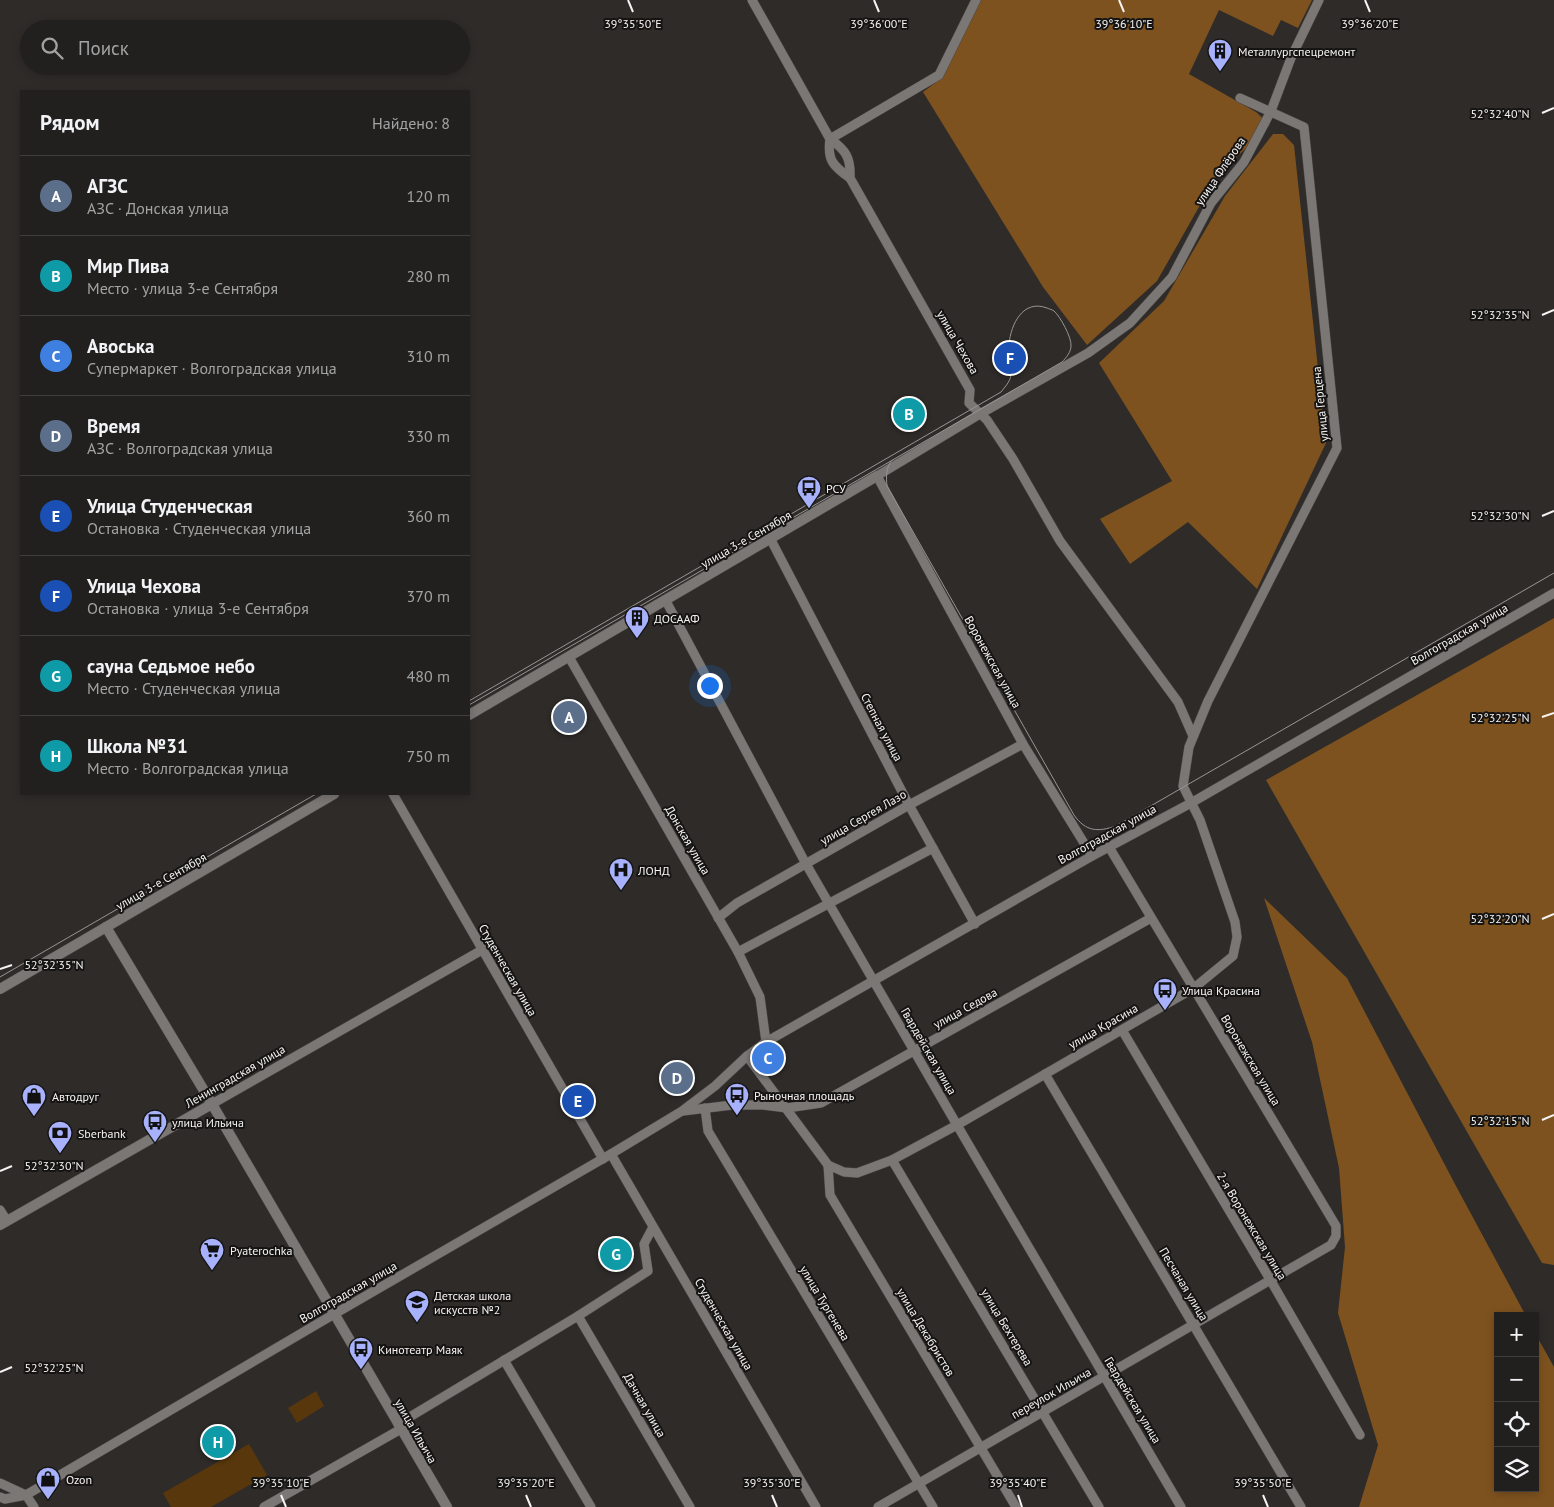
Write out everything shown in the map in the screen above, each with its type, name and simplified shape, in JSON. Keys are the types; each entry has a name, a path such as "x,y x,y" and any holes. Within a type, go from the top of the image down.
{"street":[{"name":"улица Чехова","path":"752,0 830,140 841,147 850,163 850,178 970,390 969,403 987,420 1013,459 1060,541 1178,702 1193,736"},
{"path":"850,178 837,169 828,154 830,140 939,75 976,0"},
{"name":"улица Флёрова","path":"1088,353 1130,323 1172,277 1211,203 1244,162 1271,111 1291,58 1319,0"},
{"name":"улица Герцена","path":"1191,803 1183,786 1189,747 1193,736 1208,700 1337,448 1304,127 1240,98"},
{"name":"улица 3-е Сентября","path":"470,714 771,540 980,414 1088,353"},
{"name":"Воронежская улица","path":"877,476 1023,744 1092,856"},
{"name":"Степная улица","path":"771,540 909,805 975,924"},
{"name":"Волгоградская улица","path":"26,1495 334,1314 607,1157 682,1111 715,1086 747,1056 766,1042 1092,856 1191,803 1554,593"},
{"name":"Гвардейская улица","path":"666,601 806,864 957,1126 1181,1507"},
{"name":"Донская улица","path":"569,657 738,952 760,997 766,1042"},
{"name":"улица Сергея Лазо","path":"718,918 736,903 909,805 1023,744"},
{"name":"улица 3-е Сентября","path":"0,989 332,795"},
{"name":"Студенческая улица","path":"394,795 482,950 607,1157 653,1226 816,1507"},
{"name":"улица Красина","path":"828,1165 844,1172 856,1173 864,1172 892,1160 957,1126 1194,988 1230,960 1235,951 1237,937 1232,913 1200,820 1191,803"},
{"name":"Воронежская улица","path":"1109,847 1336,1226 1336,1236"},
{"path":"738,952 933,848"},
{"name":"улица Седова","path":"787,1108 821,1103 1151,918"},
{"name":"улица Ильича","path":"106,927 212,1104 447,1507"},
{"name":"Ленинградская улица","path":"4,1223 482,950"},
{"name":"2-я Воронежская улица","path":"1122,1030 1360,1435"},
{"path":"747,1056 828,1165"},
{"name":"Песчаная улица","path":"1045,1074 1301,1507"},
{"name":"Волгоградская улица","path":"682,1111 747,1105 787,1108"},
{"name":"улица Тургенева","path":"705,1108 708,1131 933,1507"},
{"name":"улица Бехтерева","path":"892,1160 1099,1507"},
{"name":"улица Декабристов","path":"828,1165 830,1195 1016,1507"},
{"path":"0,1210 4,1223"},
{"path":"264,1507 578,1316 648,1271 644,1244 653,1226"},
{"name":"переулок Ильича","path":"878,1507 1331,1246 1336,1236"},
{"name":"Дачная улица","path":"578,1316 690,1507"},
{"path":"504,1360 591,1507"},
{"path":"0,1483 26,1495 34,1507"},
{"path":"0,1498 5,1499 26,1495"}],"shaded area":[{"path":"979,0 1312,0 1298,28 1281,20 1273,36 1219,10 1189,74 1256,112 1270,125 1216,177 1157,281 1087,345 1043,287 923,92 943,77"},
{"path":"1273,134 1283,134 1294,145 1326,443 1257,589 1188,522 1130,564 1100,519 1172,481 1099,363 1164,301 1225,196"},
{"path":"1554,618 1554,1265 1542,1263 1266,780"},
{"path":"1264,898 1347,978 1524,1312 1494,1312 1494,1492 1539,1492 1539,1340 1554,1367 1554,1507 1359,1507 1378,1445 1338,1313 1345,1247 1339,1168 1312,1042"},
{"path":"316,1391 324,1406 297,1423 288,1408"},
{"path":"249,1444 267,1475 211,1507 171,1507 163,1493"}],"tram line":[{"path":"470,700 1001,392 1010,379 1010,336 1020,315 1031,307 1039,306 1053,311 1059,317 1071,342 1069,353 1062,362 470,704"},
{"path":"892,460 887,472 887,486 1074,815 1083,825 1098,830 1116,826 1554,573"},
{"path":"0,977 314,795"}],"place":[{"name":"Металлургспецремонт","path":"1220,72"},
{"name":"Улица Чехова","path":"1010,358"},
{"name":"Мир Пива","path":"909,414"},
{"name":"РСУ","path":"809,509"},
{"name":"ДОСААФ","path":"637,639"},
{"name":"АГЗС","path":"569,717"},
{"name":"ЛОНД","path":"621,891"},
{"name":"Улица Красина","path":"1165,1011"},
{"name":"Авоська","path":"768,1058"},
{"name":"Время","path":"677,1078"},
{"name":"Улица Студенческая","path":"578,1101"},
{"name":"Рыночная площадь","path":"737,1116"},
{"name":"Автодруг","path":"34,1117"},
{"name":"улица Ильича","path":"155,1143"},
{"name":"Sberbank","path":"60,1154"},
{"name":"сауна Седьмое небо","path":"616,1254"},
{"name":"Pyaterochka","path":"212,1271"},
{"name":"Детская школа искусств №2","path":"417,1323"},
{"name":"Кинотеатр Маяк","path":"361,1370"},
{"name":"Школа №31","path":"218,1442"},
{"name":"Ozon","path":"48,1500"}]}
